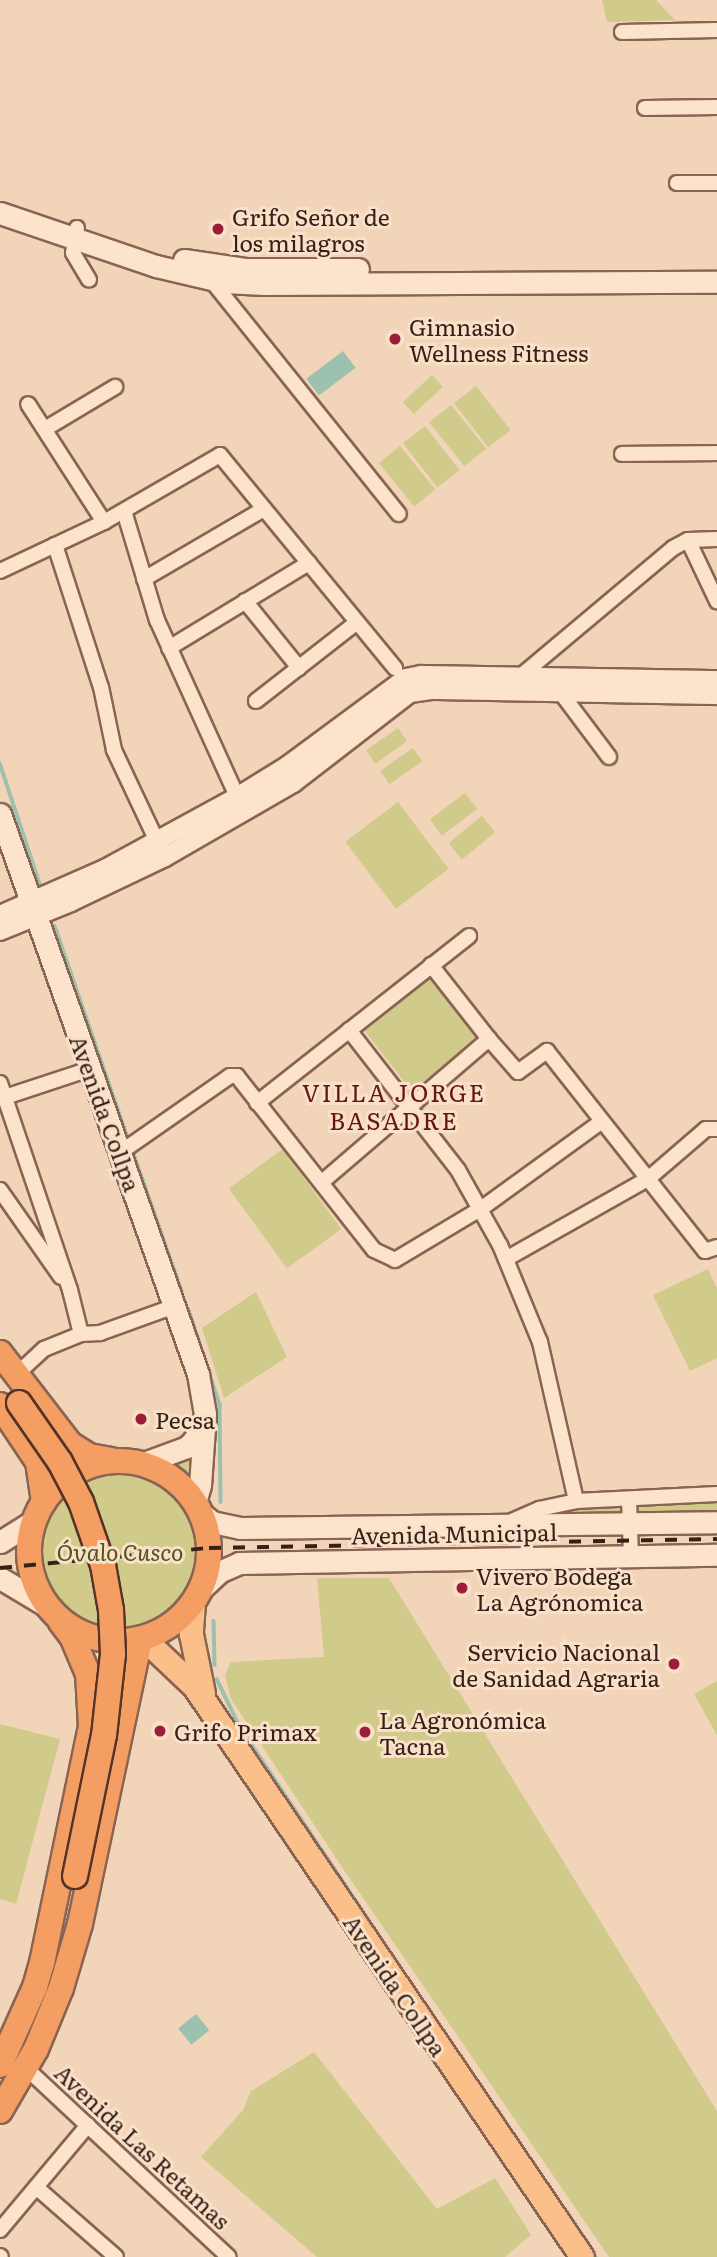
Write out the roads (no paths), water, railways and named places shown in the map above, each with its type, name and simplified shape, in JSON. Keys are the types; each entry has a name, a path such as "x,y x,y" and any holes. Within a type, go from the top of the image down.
{"highway":[{"path":"0,1353 10,1404 38,1462 40,1511"},
{"path":"5,1376 70,1444 89,1455 141,1464 166,1474 198,1508 209,1548 197,1595 177,1621 142,1639 110,1641 94,1638 66,1624 52,1611"},
{"path":"10,1404 60,1462 81,1502 103,1565 111,1609 113,1654 106,1723 75,1875 67,1967"},
{"path":"42,1963 92,1717 88,1674 73,1639 40,1592 30,1563 30,1541 40,1511 55,1489 83,1469 116,1461"},
{"path":"0,2111 46,2026 80,1924 142,1639"},
{"path":"3,2049 42,1963 75,1875"}],"main road":[{"path":"0,202 76,234"},
{"path":"0,212 160,254 209,272 246,269 717,282"},
{"path":"487,276 717,268"},
{"name":"Avenida Collpa","path":"0,814 198,1374 205,1414 198,1508"},
{"path":"141,1464 187,1447 200,1429 205,1414"},
{"name":"Avenida Municipal","path":"198,1508 212,1522 240,1528 717,1522"},
{"path":"0,1542 17,1535 40,1511"},
{"name":"Avenida Municipal","path":"197,1595 219,1572 239,1563 717,1555"},
{"path":"0,1578 52,1611"},
{"path":"197,1595 191,1634 199,1679 210,1712"},
{"path":"142,1639 186,1675 210,1712"},
{"name":"Avenida Collpa","path":"210,1712 582,2257"}],"street":[{"path":"622,32 717,30"},
{"path":"645,108 717,107"},
{"path":"677,183 717,183"},
{"path":"76,234 73,253 89,280"},
{"path":"209,272 400,514"},
{"path":"45,429 115,387"},
{"path":"28,404 104,522"},
{"path":"622,454 717,453"},
{"path":"0,571 104,522 220,456 394,668"},
{"path":"144,579 264,509"},
{"path":"124,511 144,579 169,648 241,804"},
{"path":"688,540 717,601"},
{"path":"517,679 673,548 688,540 717,540"},
{"path":"55,545 101,687 114,750 161,850"},
{"path":"169,648 309,563"},
{"path":"245,601 299,668"},
{"path":"256,701 357,622"},
{"path":"241,804 287,766 406,678 421,675 517,679 556,686 717,695"},
{"path":"0,931 32,910 161,850 241,804 293,783 410,693 430,690 717,680"},
{"path":"556,686 609,757"},
{"path":"0,915 32,910"},
{"path":"257,1103 469,936"},
{"path":"431,965 518,1072 547,1051 649,1178 711,1249"},
{"path":"349,1030 410,1104 482,1208 540,1342 576,1501"},
{"path":"323,1182 410,1104 489,1039"},
{"path":"81,1334 70,1290 2,1090 90,1069"},
{"path":"121,1152 230,1076 240,1078 374,1250 395,1259 482,1208 602,1121"},
{"path":"506,1259 649,1178 706,1129 717,1129"},
{"path":"0,1191 70,1290"},
{"path":"5,1376 44,1349 81,1334 100,1334 174,1306"},
{"name":"Avenida Municipal","path":"504,1525 539,1509 576,1501 717,1493"},
{"path":"629,1499 631,1556"},
{"name":"Avenida Las Retamas","path":"26,2067 226,2256"},
{"path":"0,2230 88,2125"},
{"path":"36,2187 116,2257"}],"waterway":[{"path":"0,763 42,890"},
{"path":"55,926 127,1135"},
{"path":"134,1154 182,1291"},
{"path":"189,1310 220,1405 221,1502"},
{"path":"214,1621 215,1665"},
{"path":"217,1679 240,1727 489,2100"},
{"path":"582,2237 596,2257"}],"railway":[{"path":"0,1568 209,1548 717,1539"}],"place":[{"name":"Grifo Señor de los milagros","path":"218,229"},
{"name":"Gimnasio Wellness Fitness","path":"395,339"},
{"name":"Pecsa","path":"141,1419"},
{"name":"Vivero Bodega La Agrónomica","path":"462,1588"},
{"name":"Servicio Nacional de Sanidad Agraria","path":"674,1664"},
{"name":"Grifo Primax","path":"160,1731"},
{"name":"La Agronómica Tacna","path":"365,1732"}],"district":[{"name":"VILLA JORGE BASADRE","path":"394,1106"}],"park label":[{"name":"Óvalo Cusco","path":"120,1551"}]}
